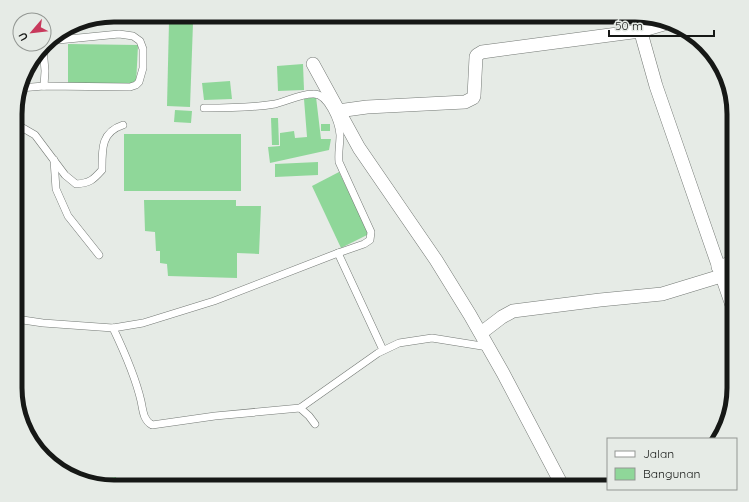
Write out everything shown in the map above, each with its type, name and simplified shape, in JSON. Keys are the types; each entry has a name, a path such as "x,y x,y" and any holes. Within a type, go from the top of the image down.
{"street":[{"path":"638,22 656,86 727,292"},
{"path":"338,111 367,106 465,102 474,96 476,57 477,54 482,52 640,31 659,25"},
{"path":"313,64 359,148 436,260 481,333 559,480"},
{"path":"481,333 502,317 513,311 662,294 720,272 727,267"}],"lane":[{"path":"26,87 44,86 130,87 139,82 143,68 143,49 140,41 133,36 119,34 61,39"},
{"path":"44,55 44,86"},
{"path":"22,320 43,323 113,328 143,323 214,301 338,252 364,244 370,240 372,232 339,162 338,151 340,136 338,124 330,106 323,96 315,93 265,105 250,107 204,108"},
{"path":"22,128 34,135 65,175 76,184 87,183 95,178 102,170 104,141 108,134 116,127 123,125"},
{"path":"54,160 56,189 68,216 99,255"},
{"path":"338,252 383,350"},
{"path":"113,328 127,358 145,417 148,423 152,425 215,416 300,408 383,350 399,343 432,338 488,347"},
{"path":"300,408 315,424"}],"building":[{"path":"169,22 193,23 190,107 167,106"},
{"path":"68,44 138,45 136,84 68,85"},
{"path":"303,64 304,90 278,91 277,66"},
{"path":"230,81 232,99 204,100 202,83"},
{"path":"316,97 321,139 331,139 329,150 270,163 268,147 280,146 280,133 294,131 295,138 307,137 304,99"},
{"path":"175,110 192,111 191,123 174,122"},
{"path":"271,118 278,118 279,145 272,145"},
{"path":"321,124 330,124 330,131 321,131"},
{"path":"124,134 241,134 241,191 124,191"},
{"path":"318,162 318,175 275,177 275,164"},
{"path":"339,172 369,234 341,248 312,186"},
{"path":"144,200 236,200 236,206 261,206 259,254 237,253 237,278 168,276 167,264 160,263 160,251 156,251 155,232 145,231"},
{"path":"116,477 117,480 114,480 103,479"}]}
